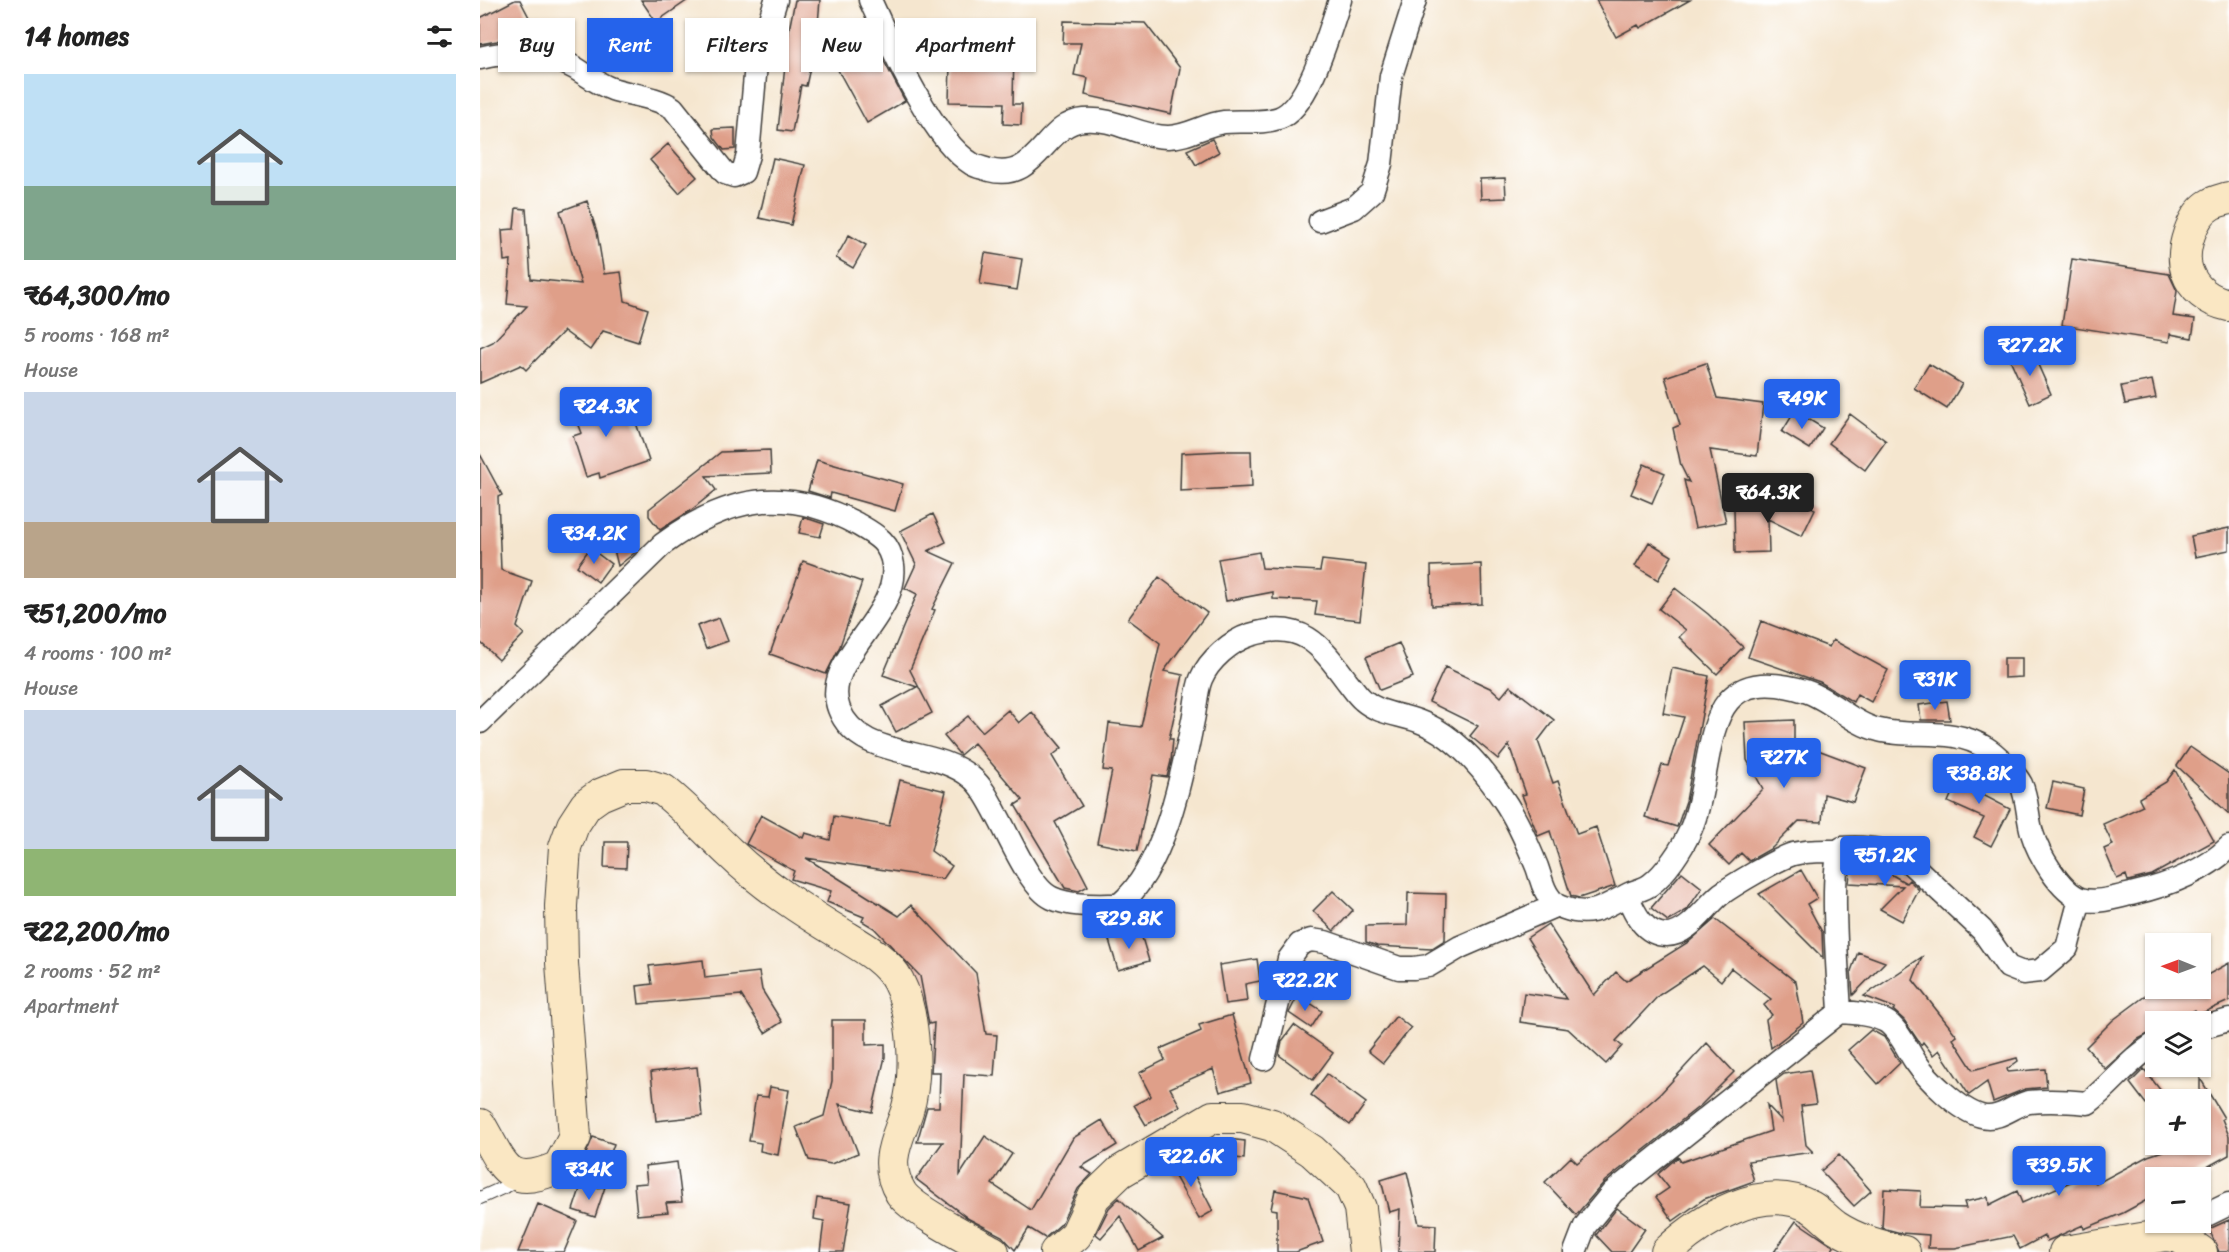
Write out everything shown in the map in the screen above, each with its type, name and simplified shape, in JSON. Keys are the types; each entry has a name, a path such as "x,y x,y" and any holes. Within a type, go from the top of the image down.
{"street":[{"path":"480,58 507,52 543,55 572,66 604,86 636,97 664,102 674,108 725,173 734,176 743,172 748,155 756,64 776,0"},
{"path":"870,0 902,70 949,145 973,165 997,172 1019,168 1036,157 1066,125 1083,120 1121,123 1141,132 1167,137 1224,122 1280,118 1293,109 1310,80 1324,51 1340,0"},
{"path":"1320,221 1354,208 1372,192 1381,164 1391,76 1415,0"},
{"path":"2229,198 2211,204 2195,218 2187,239 2186,270 2198,288 2212,301 2229,305"},
{"path":"480,722 663,544 691,524 721,510 754,501 777,500 811,504 880,537 891,552 893,583 883,607 836,683 838,708 849,727 868,741 952,765 972,778 987,797 1036,884 1049,897 1080,904 1119,905 1131,895 1159,844 1179,786 1201,677 1221,652 1248,635 1276,630 1293,631 1309,637 1324,650 1361,699 1381,711 1416,720 1447,734 1504,800 1549,898 1557,905 1581,912 1604,909 1627,895 1649,886 1669,865 1689,835 1702,795 1712,734 1719,715 1725,703 1739,690 1757,684 1808,692 1874,729 1897,733 1939,733 1963,737 1989,749 2011,770 2021,784 2031,832 2053,875 2080,898 2105,900 2145,891 2224,860"},
{"path":"480,1125 511,1173 524,1178 559,1167 575,1137 562,963 561,906 565,847 573,825 586,805 624,785 646,785 663,790 768,885 882,962 898,981 911,1023 914,1076 908,1110 897,1134 892,1159 895,1177 902,1194 956,1232 993,1252"},
{"path":"1627,895 1636,915 1646,927 1666,935 1679,932 1688,926 1723,893 1791,855 1810,851 1875,848 1893,852 1907,860 1982,930 2008,967 2023,973 2040,971 2067,948 2080,898"},
{"path":"1839,851 1836,859 1835,885 1840,1012"},
{"path":"1264,1059 1289,959 1300,944 1311,939 1325,942 1399,968 1428,966 1460,947 1557,905"},
{"path":"1575,1252 1585,1226 1612,1192 1840,1012 1860,1013 1887,1022 1916,1064 1965,1109 1983,1117 2008,1113 2026,1102 2088,1103 2112,1084 2134,1058 2145,1050"},
{"path":"2211,1025 2229,1020"},
{"path":"1056,1252 1076,1235 1094,1197 1120,1172 1212,1117 1243,1117 1272,1125 1312,1151 1351,1186 1360,1208 1365,1252"},
{"path":"1667,1252 1709,1219 1729,1209 1770,1199 1791,1199 1812,1208 1853,1237 1904,1252"},
{"path":"2211,1218 2229,1204"},
{"path":"2065,1252 2149,1236 2183,1233"}],"lane":[{"path":"480,1198 524,1178"}],"building":[{"path":"515,0 520,0 529,18 498,18 498,40 480,44 480,18"},
{"path":"641,0 688,0 662,18 653,18"},
{"path":"795,0 820,0 818,18 801,18 801,72 809,72 806,86 801,85 792,132 778,130 784,72 789,72 789,30"},
{"path":"1596,0 1690,0 1640,28 1638,25 1616,37"},
{"path":"1064,21 1145,23 1180,68 1171,114 1085,95 1088,78 1074,75 1081,43 1063,43"},
{"path":"883,59 905,101 867,123 839,72 883,72"},
{"path":"950,72 1014,72 1013,104 1022,104 1021,125 1003,124 1004,103 949,102"},
{"path":"735,128 735,149 724,150 714,137 713,129"},
{"path":"1212,139 1219,152 1196,165 1187,150"},
{"path":"668,144 697,177 679,193 650,160"},
{"path":"773,158 805,165 791,225 759,218"},
{"path":"1505,178 1506,198 1481,199 1480,179"},
{"path":"587,201 597,232 604,274 621,272 625,301 648,309 638,342 603,331 590,350 564,331 526,370 521,365 480,383 480,348 493,342 527,306 507,304 511,260 504,261 502,230 514,229 516,208 526,209 531,279 581,284 560,211"},
{"path":"849,235 866,245 853,268 836,258"},
{"path":"985,253 1022,259 1017,290 980,284"},
{"path":"2072,259 2169,274 2177,291 2173,316 2195,319 2192,338 2170,334 2169,342 2062,325"},
{"path":"2031,349 2051,394 2030,404 2010,359"},
{"path":"1706,363 1717,398 1763,404 1757,456 1710,450 1726,522 1695,528 1684,480 1689,482 1681,466 1673,428 1680,425 1665,377"},
{"path":"1929,364 1962,384 1947,409 1914,388"},
{"path":"2152,380 2156,398 2125,404 2121,386"},
{"path":"590,392 598,392 610,422 633,414 649,461 600,478 599,473 586,477 573,436 582,433 569,400"},
{"path":"1795,411 1823,428 1810,449 1782,432"},
{"path":"1850,414 1886,441 1865,470 1829,443"},
{"path":"770,450 771,473 706,476 716,490 690,511 660,530 649,516 649,509 721,452"},
{"path":"1251,451 1252,487 1180,491 1181,453"},
{"path":"480,454 502,495 498,497 501,570 532,581 517,627 524,634 499,660 480,642"},
{"path":"817,460 903,484 895,511 831,493 830,498 808,491"},
{"path":"1644,464 1665,473 1652,503 1631,494"},
{"path":"1788,496 1815,509 1802,536 1768,519 1769,552 1735,553 1734,508 1782,508"},
{"path":"933,514 946,542 928,551 955,563 932,609 935,610 910,670 932,713 896,732 882,706 917,687 883,675 917,594 905,588 916,564 900,531"},
{"path":"803,517 824,524 820,537 799,533"},
{"path":"631,523 638,550 618,566 609,529"},
{"path":"2229,528 2229,550 2195,557 2191,536"},
{"path":"1649,542 1672,556 1658,580 1635,566"},
{"path":"590,548 611,564 598,582 577,566"},
{"path":"1259,552 1262,568 1320,571 1322,560 1366,565 1360,620 1315,615 1317,601 1273,599 1273,592 1226,601 1218,559"},
{"path":"803,561 862,582 840,646 826,674 770,654"},
{"path":"1481,564 1482,604 1432,606 1431,566"},
{"path":"1159,577 1207,613 1164,671 1183,675 1169,739 1173,739 1171,761 1167,777 1153,775 1137,851 1097,843 1112,771 1103,770 1109,723 1141,727 1160,643 1128,619"},
{"path":"1675,588 1708,614 1743,647 1717,674 1679,637 1686,630 1659,609"},
{"path":"719,618 728,641 706,649 697,626"},
{"path":"1761,621 1829,647 1833,640 1888,670 1871,702 1857,694 1853,702 1820,682 1748,657"},
{"path":"1399,643 1413,677 1380,690 1366,657"},
{"path":"2004,658 2022,658 2022,677 2004,678"},
{"path":"1445,667 1492,689 1501,697 1510,686 1554,720 1538,741 1553,783 1558,781 1577,834 1596,827 1615,886 1579,898 1571,896 1550,831 1538,836 1522,795 1526,794 1509,745 1498,759 1470,736 1478,726 1429,702"},
{"path":"1672,668 1709,676 1686,801 1677,827 1645,817 1662,765 1668,766 1684,717 1663,713"},
{"path":"1947,701 1950,720 1921,720 1919,705"},
{"path":"1008,710 1019,723 1032,712 1062,748 1052,756 1082,806 1055,822 1088,886 1079,891 1065,888 1015,805 1023,800 974,743 960,755 944,736 968,716 982,732"},
{"path":"1794,720 1794,741 1866,768 1853,802 1824,794 1822,822 1799,821 1772,848 1749,861 1741,853 1729,865 1709,845 1763,789 1747,760 1745,722"},
{"path":"2190,747 2229,774 2229,814 2177,766"},
{"path":"1964,766 1986,776 1979,793 2010,809 1991,846 1974,837 1984,818 1948,802"},
{"path":"2175,770 2214,841 2152,875 2128,881 2126,875 2117,879 2104,849 2113,845 2103,824 2143,806 2139,798 2166,782"},
{"path":"900,780 946,791 931,851 952,866 943,879 806,858 899,916 911,905 976,973 986,1034 997,1035 994,1076 964,1074 960,1175 985,1136 1012,1154 992,1184 1031,1210 1073,1138 1102,1120 1117,1145 1081,1167 1092,1174 1078,1189 1061,1224 1045,1238 1029,1228 1015,1250 1002,1236 969,1219 916,1179 943,1142 917,1142 927,1107 939,1107 940,1072 931,1072 934,1023 929,1024 920,976 874,928 862,921 864,917 827,902 831,891 791,879 794,871 746,844 761,815 803,838 805,833 830,840 834,816 889,826"},
{"path":"2053,782 2084,789 2079,815 2047,808"},
{"path":"605,842 627,842 626,868 604,867"},
{"path":"1851,861 1870,862 1906,883 1909,880 1919,890 1902,921 1880,909 1903,886 1849,883"},
{"path":"1801,870 1817,898 1807,904 1822,932 1823,958 1759,894"},
{"path":"1682,872 1702,888 1687,910 1668,921 1651,908"},
{"path":"1333,891 1353,910 1334,931 1313,911"},
{"path":"1408,893 1446,894 1445,940 1431,949 1377,946 1366,942 1366,926 1407,925"},
{"path":"1715,919 1796,982 1803,1023 1771,1048 1766,1020 1772,1015 1764,1005 1771,999 1731,968 1721,981 1703,966 1659,995 1616,1041 1622,1046 1606,1064 1568,1029 1520,1022 1524,993 1566,999 1527,938 1548,924 1594,995 1616,972 1626,981 1690,941"},
{"path":"1140,931 1149,961 1118,970 1109,940"},
{"path":"1858,952 1885,962 1853,995 1851,971"},
{"path":"1922,957 1913,980 1957,1036 1953,1039 1973,1070 2017,1058 2018,1061 2007,1069 2008,1072 2045,1069 2047,1087 2025,1089 1993,1102 1987,1082 1969,1095 1939,1050 1933,1055 1923,1042 1921,1045 1904,1020 1893,1010 1895,1008 1864,996"},
{"path":"1257,959 1260,981 1245,984 1247,1001 1225,1004 1219,965"},
{"path":"703,960 705,978 759,972 762,990 782,1022 765,1033 741,995 639,1004 637,986 652,984 649,966"},
{"path":"2229,963 2229,1001 2207,1011 2145,1011 2145,1036 2138,1039 2105,1069 2086,1047 2113,1020 2145,996 2145,999 2211,999 2211,973"},
{"path":"1298,995 1322,1011 1311,1028 1289,1013"},
{"path":"1232,1015 1251,1083 1220,1092 1213,1069 1170,1088 1180,1106 1146,1125 1134,1105 1151,1096 1139,1073 1165,1060 1160,1049 1201,1031 1199,1025"},
{"path":"1396,1016 1411,1028 1383,1063 1368,1051"},
{"path":"832,1020 866,1020 866,1045 885,1044 885,1057 872,1112 839,1104 858,1153 831,1164 809,1160 796,1127 824,1116 832,1081"},
{"path":"1294,1025 1333,1053 1313,1080 1279,1055 1282,1041"},
{"path":"1871,1030 1884,1037 1900,1063 1878,1084 1848,1050"},
{"path":"1707,1043 1734,1072 1701,1105 1605,1181 1576,1215 1545,1182 1571,1157 1577,1163 1619,1130 1661,1093"},
{"path":"697,1067 702,1116 656,1121 651,1072"},
{"path":"2144,1069 2145,1077 2150,1077 2159,1089 2145,1089 2145,1103 2130,1083"},
{"path":"1810,1070 1816,1104 1801,1106 1806,1145 1813,1152 1748,1161 1754,1181 1704,1199 1673,1221 1656,1197 1669,1188 1658,1174 1678,1157 1681,1162 1771,1131 1767,1105 1782,1121 1776,1080 1784,1074"},
{"path":"1327,1074 1366,1103 1350,1125 1311,1095"},
{"path":"2200,1078 2207,1089 2200,1089"},
{"path":"770,1087 789,1090 778,1155 760,1151 761,1143 749,1141 756,1096 768,1097"},
{"path":"2211,1096 2224,1118 2222,1119 2229,1136 2229,1155 2207,1167 2145,1167 2145,1201 2084,1229 2083,1225 2047,1241 2044,1236 2020,1249 2013,1236 1955,1248 1928,1248 1929,1235 1901,1233 1882,1228 1884,1189 1921,1191 1920,1207 1966,1208 1964,1202 1988,1197 1989,1205 2017,1191 2022,1203 2091,1173 2096,1184 2148,1156 2211,1155"},
{"path":"593,1137 614,1144 601,1181 578,1173"},
{"path":"1227,1139 1245,1141 1244,1159 1226,1157"},
{"path":"1839,1155 1871,1191 1854,1206 1821,1171"},
{"path":"1185,1157 1213,1211 1199,1219 1169,1166"},
{"path":"677,1162 682,1202 666,1203 668,1212 637,1215 634,1184 647,1183 645,1166"},
{"path":"1407,1172 1419,1224 1436,1225 1435,1252 1398,1252 1400,1209 1389,1212 1381,1180"},
{"path":"605,1187 595,1217 573,1210 580,1189"},
{"path":"1275,1190 1308,1197 1323,1242 1296,1252 1277,1252 1277,1210 1271,1209"},
{"path":"817,1198 851,1203 843,1252 820,1252 824,1221 814,1219"},
{"path":"1119,1198 1163,1238 1139,1251 1120,1216 1101,1238 1096,1234 1109,1208"},
{"path":"538,1204 577,1221 564,1252 518,1252"},
{"path":"1617,1208 1645,1229 1629,1252 1612,1252 1596,1235"},
{"path":"2229,1220 2229,1252 2219,1252 2211,1233 2211,1228"},
{"path":"1796,1221 1834,1247 1830,1252 1774,1252"}]}
